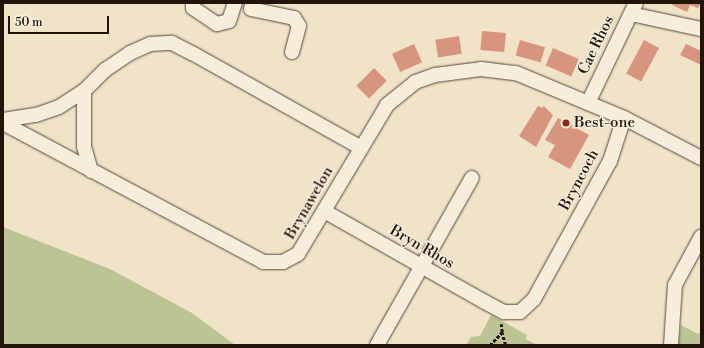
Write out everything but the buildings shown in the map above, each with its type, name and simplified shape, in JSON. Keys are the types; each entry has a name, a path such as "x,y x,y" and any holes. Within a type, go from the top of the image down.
{"street":[{"path":"192,3 193,8 217,24 229,21 235,3"},
{"path":"253,3 251,9 294,18 299,26 292,52"},
{"path":"633,8 701,29"},
{"name":"Cae Rhos","path":"588,103 633,8"},
{"path":"3,122 36,115 59,107 84,91 105,70 130,53 150,44 172,43 361,148"},
{"name":"Brynawelon","path":"3,122 90,171 263,262 283,262 298,254 361,148 378,116 398,93 415,82 450,72 480,68 516,73 624,118"},
{"path":"84,91 84,146 90,171"},
{"path":"624,118 701,158"},
{"name":"Bryncoch","path":"504,312 520,312 534,299 610,161 624,118"},
{"path":"378,345 472,178"},
{"name":"Bryn Rhos","path":"324,210 504,312"},
{"path":"672,345 675,285 701,238"}],"path":[{"path":"504,312 502,332 506,345"},
{"path":"490,345 502,332"}],"green space":[{"path":"3,227 110,269 192,313 235,345 3,345"},
{"path":"491,315 527,335 526,339 537,345 466,345 471,337 480,336"},
{"path":"681,325 698,334 701,332 701,345 678,345"}],"place":[{"name":"Best-one","path":"566,123"}]}
